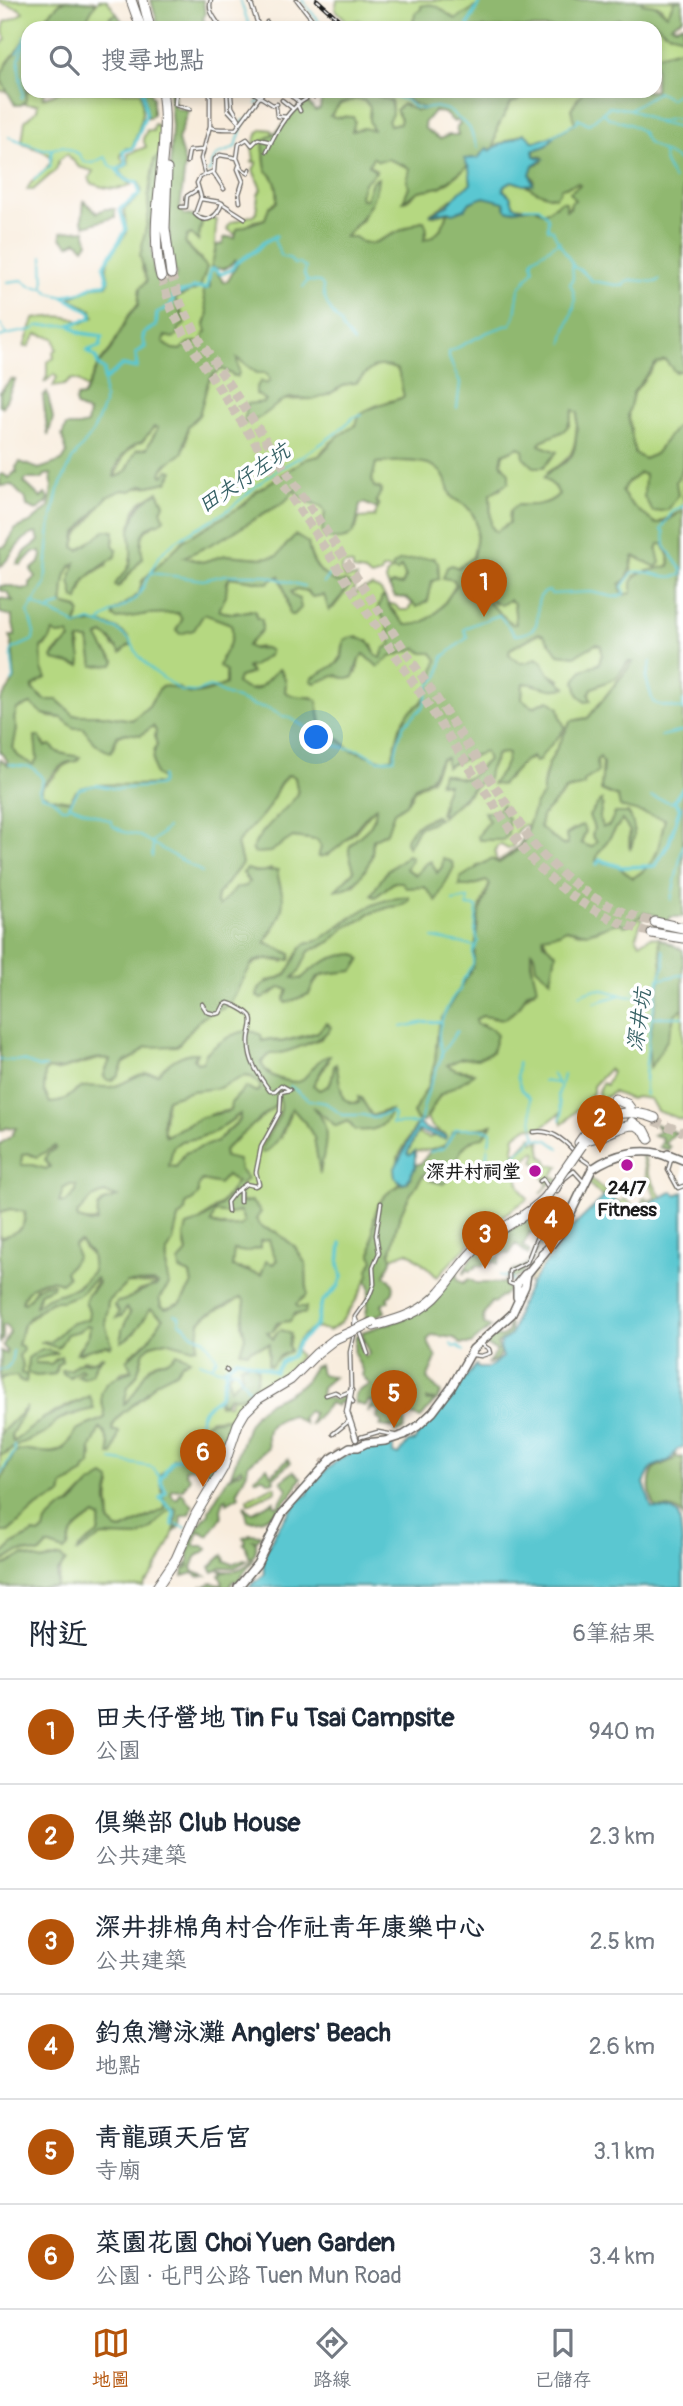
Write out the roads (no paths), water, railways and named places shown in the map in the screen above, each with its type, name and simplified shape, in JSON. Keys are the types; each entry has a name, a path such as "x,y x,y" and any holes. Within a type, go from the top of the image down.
{"highway":[{"path":"131,0 138,21"},
{"path":"143,0 148,21"},
{"path":"161,276 156,232 165,134 164,98"},
{"path":"165,98 170,127 165,214 171,274"},
{"path":"655,922 683,928"},
{"path":"652,933 683,938"},
{"path":"157,1587 176,1559 193,1519 223,1468 244,1413 260,1398 291,1379 317,1353 336,1341 402,1314 427,1300 440,1288 472,1247 545,1196 581,1143 606,1114 613,1100 645,1131 649,1148"},
{"path":"581,1143 606,1121 619,1117 654,1120"},
{"path":"596,1123 628,1117"},
{"path":"581,1143 602,1135 599,1131 601,1126 628,1117"},
{"path":"163,1587 178,1566 200,1515 227,1469 247,1417 259,1404 293,1382 336,1341"}],"main road":[{"path":"301,1487 314,1472 357,1441 397,1435 430,1412 449,1387 471,1347 510,1313 520,1286 531,1268 558,1236 584,1181 594,1167 649,1148 676,1159"},
{"path":"357,1441 397,1438 421,1424 445,1397 477,1349 509,1318 520,1286 539,1256 558,1236"},
{"path":"236,1587 257,1564 282,1514 322,1466"},
{"path":"236,1587 255,1563 276,1518"}],"street":[{"path":"211,0 209,5 216,21"},
{"path":"250,0 257,21"},
{"path":"298,0 314,21"},
{"path":"176,98 175,105 190,109"},
{"path":"205,174 201,159 210,127 209,98"},
{"path":"227,98 228,110 241,122"},
{"path":"231,98 233,111 241,122"},
{"path":"210,127 215,130 228,127 236,129 259,98 277,105 276,116 288,117"},
{"path":"286,98 283,100 292,108"},
{"path":"293,98 300,111"},
{"path":"267,151 292,108 306,98"},
{"path":"250,169 247,173 239,165 236,158 239,144 247,139 252,145 258,139 271,142"},
{"path":"187,162 189,151 203,150"},
{"path":"224,189 213,172 217,157 224,155 236,158"},
{"path":"239,165 243,181 239,194 240,202"},
{"path":"213,172 205,174 197,183 201,199 195,213 204,220 218,213 222,203"},
{"path":"181,207 186,207 186,198 198,189"},
{"path":"201,199 222,203 245,218"},
{"path":"202,1004 206,1012 214,1014 220,1013 227,1003 249,1014 252,1019 250,1049 254,1068 271,1091 281,1085 289,1090 281,1092 280,1112 261,1146 256,1172 259,1184 255,1186 247,1183 241,1187 227,1202 228,1212"},
{"path":"533,1132 545,1130 553,1133 569,1145 582,1160 590,1162 594,1167"},
{"path":"566,1159 584,1181"},
{"path":"676,1159 668,1170 678,1188 683,1186"},
{"path":"540,1181 542,1179 556,1192 564,1179 575,1171"},
{"path":"240,1202 241,1187"},
{"path":"357,1441 347,1409 350,1394 350,1352 355,1317 374,1284 373,1267 379,1253 376,1234 381,1203"},
{"path":"520,1286 511,1284 508,1279 509,1270 524,1264 530,1258 538,1237"},
{"path":"355,1317 368,1354"},
{"path":"326,1395 335,1392 341,1395 350,1394"},
{"path":"350,1394 353,1402"},
{"path":"333,1434 349,1421"}],"water":[{"path":"524,133 534,142 552,136 553,138 546,146 533,150 534,156 543,159 533,165 530,174 533,184 524,185 512,181 504,185 503,190 510,196 514,206 524,208 509,211 504,202 484,197 453,213 449,211 430,215 448,205 460,191 471,184 469,168 464,159 478,158 487,148 490,151"},
{"path":"418,1123 446,1136 445,1139 418,1131 407,1154 415,1151 415,1167 407,1182 403,1184 395,1177 394,1170"},
{"path":"673,1191 676,1195 683,1192 683,1447 677,1450 670,1460 652,1467 644,1483 652,1508 669,1510 678,1515 682,1538 683,1587 248,1587 265,1574 265,1555 284,1519 329,1468 345,1456 377,1446 393,1444 393,1453 399,1455 408,1442 415,1441 419,1432 449,1401 476,1365 478,1368 488,1368 503,1357 501,1342 511,1335 519,1307 531,1283 573,1227 607,1194 629,1214"}],"waterway":[{"path":"240,0 248,21"},
{"path":"302,0 318,21"},
{"path":"470,21 481,0"},
{"path":"17,53 21,46"},
{"path":"21,54 21,82"},
{"path":"662,94 670,99 683,89"},
{"path":"104,381 104,370 98,365 96,357 87,351 100,346 102,336 81,333 70,325 91,318 92,313 64,297 108,281 104,266 126,230 120,209 140,194 137,183 126,180 117,170 127,164 123,151 133,148 146,114 144,98"},
{"path":"397,98 422,109 436,107 448,110 469,127 478,149"},
{"path":"630,109 648,98"},
{"path":"256,104 261,100"},
{"path":"552,136 577,122 578,118 589,124 609,107 630,109 657,122 672,119 683,121"},
{"path":"603,113 609,118 632,125 641,131 648,143 683,163"},
{"path":"208,172 217,155 236,146 244,120"},
{"path":"658,123 683,131"},
{"path":"9,137 43,149 51,149"},
{"path":"34,180 50,166 52,149 63,146 79,154 84,162 93,163 105,157 117,170"},
{"path":"663,153 674,180"},
{"path":"524,207 539,207"},
{"path":"540,208 548,217 548,229 553,230 574,267 592,281 623,286 632,280 656,282 660,279"},
{"path":"105,380 122,365 137,368 136,353 145,347 144,333 156,326 157,313 171,306 174,294 194,288 207,288 210,270 214,269 221,274 231,270 236,263 276,236"},
{"path":"273,238 282,257 306,268 304,274 307,281 303,287"},
{"path":"457,408 460,383 449,352 488,332 511,324 519,289 534,269 534,258 560,241"},
{"path":"43,256 44,288 49,293 64,297"},
{"path":"563,343 575,299 570,284 573,278 572,263"},
{"path":"7,282 22,280 30,286 43,288"},
{"path":"307,281 320,282 328,306 354,343"},
{"path":"0,324 7,334"},
{"path":"0,337 35,329 37,326 70,325"},
{"path":"12,682 11,652 33,640 34,633 28,612 45,584 50,527 58,490 73,458 92,434 104,405 104,381"},
{"name":"田夫仔左坑","path":"151,573 163,552 173,543 219,516 273,473 318,446 354,417 362,415"},
{"path":"32,603 76,626 90,621 116,629 130,640 138,655 152,670 181,691 196,692 214,688 289,717 323,741 360,750 379,760 394,759 404,725 424,706 429,686 439,675 443,657 468,637 464,630 499,615 515,635 527,633 537,622 538,600 549,591 551,594 591,592 614,597 623,595 625,591 622,587 633,572 670,577 681,575 682,570 665,546 664,532 661,530 672,512 683,506"},
{"path":"100,623 137,597 151,573 203,580 225,575 263,575 304,586"},
{"path":"324,583 331,573"},
{"path":"48,612 61,605"},
{"path":"651,662 646,678 653,702 683,710"},
{"path":"683,701 683,708"},
{"path":"661,736 683,731"},
{"path":"9,764 28,766 35,770 43,780 39,790 41,795 52,799 62,808 68,808 79,789 96,785 117,789 157,786 161,784 162,776"},
{"path":"597,864 600,860 621,867 655,866 669,843 680,808 674,801 683,788"},
{"path":"651,797 674,803"},
{"path":"69,805 111,821 113,826 138,835 202,872"},
{"path":"151,843 167,828"},
{"path":"152,857 153,845"},
{"name":"深井坑","path":"671,900 683,845"},
{"path":"420,1123 442,1054 439,1036 441,1023 473,964 473,952 478,942 475,931 477,907 467,906 468,898 453,901"},
{"path":"433,938 476,946"},
{"name":"深井坑","path":"646,1095 650,1029 665,965 663,950"},
{"path":"658,979 683,975"},
{"path":"580,995 597,989 625,996 654,998"},
{"path":"634,991 643,993"},
{"path":"594,1003 620,995"},
{"path":"653,1017 683,1017"},
{"path":"402,1027 441,1022"},
{"path":"442,1053 457,1031"},
{"path":"0,1060 24,1061 38,1067 46,1067"},
{"path":"518,1063 517,1076 521,1089 530,1098 533,1125"},
{"path":"552,1073 558,1084"},
{"path":"560,1120 562,1114 558,1096 563,1075"},
{"path":"543,1081 556,1083"},
{"path":"290,1086 309,1100 326,1103 342,1115 374,1118 391,1112 394,1115 392,1124 418,1123"},
{"path":"430,1152 444,1148 456,1129 478,1129"},
{"path":"480,1129 491,1131 489,1143"},
{"path":"534,1130 536,1138"},
{"path":"488,1147 485,1166 490,1171 500,1169 534,1138 548,1140 559,1148"},
{"path":"173,1525 174,1511 160,1498 166,1492 160,1479 172,1461 190,1454 191,1448 204,1446 201,1415 205,1408 220,1396 226,1374 224,1369 237,1359 275,1372 281,1362 292,1356 298,1343 316,1326 322,1302 338,1287 342,1276 339,1264 341,1243"},
{"path":"500,1275 509,1276 514,1282"},
{"path":"174,1314 179,1316 180,1323 190,1333 204,1339 217,1358 212,1367 236,1370 251,1393"},
{"path":"451,1344 464,1351"},
{"path":"0,1370 9,1366 13,1351"},
{"path":"199,1362 211,1366"},
{"path":"0,1475 15,1451 14,1446"},
{"path":"112,1460 152,1467 160,1478"},
{"path":"177,1525 186,1528"}],"tunnel":[{"path":"171,274 181,304 199,339 529,838 555,867 584,891 618,910 655,922"},
{"path":"161,277 172,310 188,341 523,849 550,878 581,902 615,920 652,933"},
{"path":"654,1121 683,1132"},
{"path":"321,1464 345,1446"},
{"path":"283,1509 301,1487"}],"railway":[{"path":"317,0 340,21"}],"place":[{"name":"田夫仔營地 Tin Fu Tsai Campsite","path":"484,617"},
{"name":"俱樂部 Club House","path":"600,1153"},
{"name":"24/7 Fitness","path":"627,1165"},
{"name":"深井村祠堂","path":"535,1171"},
{"name":"釣魚灣泳灘 Anglers' Beach","path":"551,1254"},
{"name":"深井排棉角村合作社青年康樂中心","path":"485,1269"},
{"name":"青龍頭天后宮","path":"394,1428"},
{"name":"菜園花園 Choi Yuen Garden","path":"203,1487"}]}
